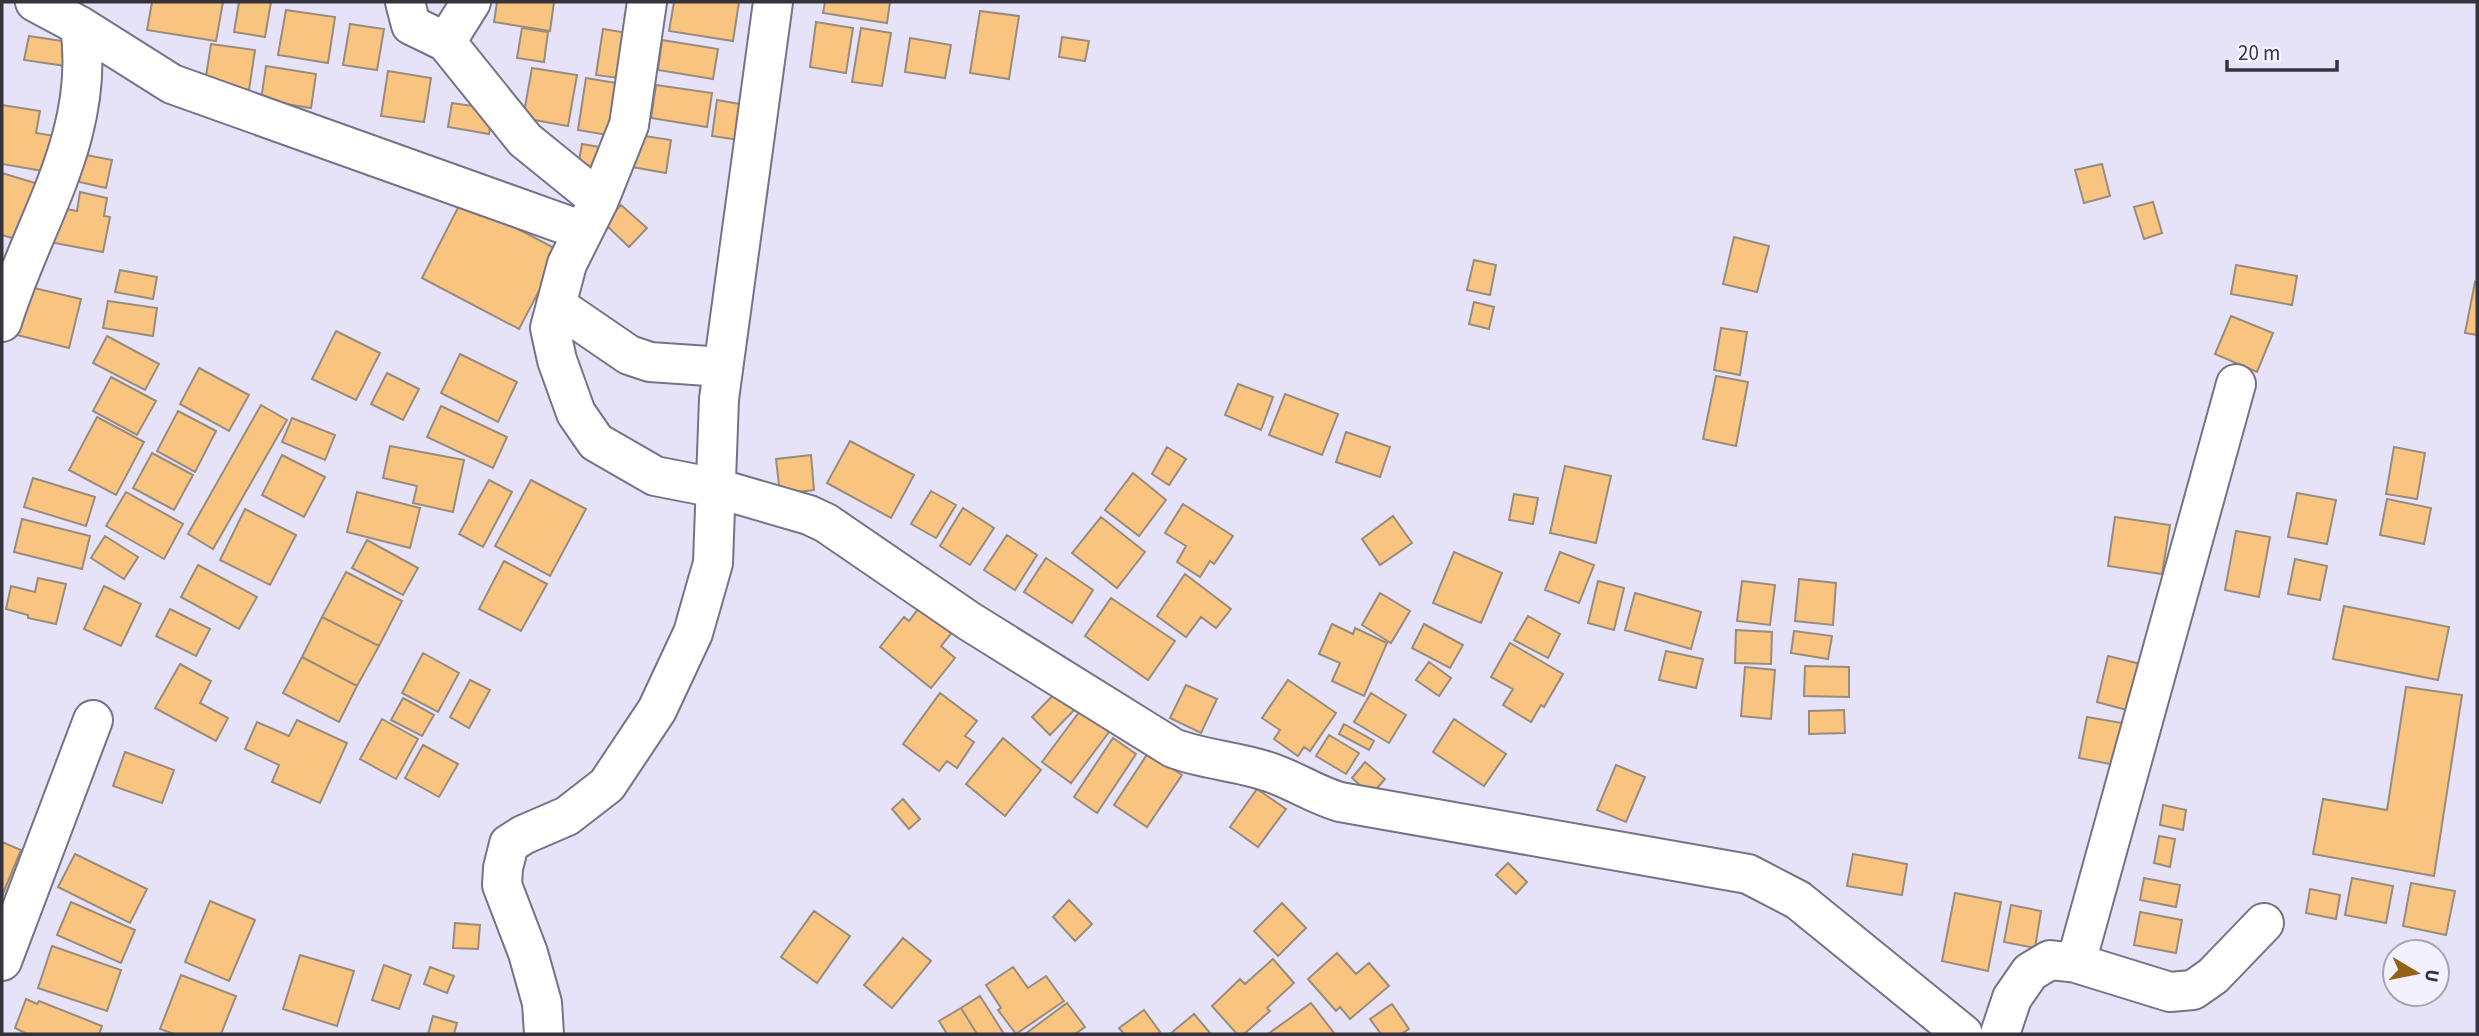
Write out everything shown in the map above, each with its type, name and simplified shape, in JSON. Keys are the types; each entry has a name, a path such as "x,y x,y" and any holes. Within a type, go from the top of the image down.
{"street":[{"path":"35,2 80,26 172,84 591,215"},
{"path":"405,2 411,25 446,42 525,140 591,215"},
{"path":"446,42 471,2"},
{"path":"647,2 629,125 567,264 551,328 557,360 576,413 596,442 656,476 706,486 809,515 826,523 980,628 1173,748 1271,772 1340,802 1748,874 1798,900 1963,1034"},
{"path":"544,1034 542,1003 528,953 502,885 503,868 509,844 567,816 607,785 657,710 693,633 713,563 706,486 719,399 713,366 772,2"},
{"path":"2,322 11,292 68,158 83,90 84,55 80,26"},
{"path":"556,305 629,355 650,362 713,366"},
{"path":"2076,963 2236,384"},
{"path":"2,961 93,720"},
{"path":"2000,1034 2012,998 2030,972 2050,960 2076,963 2170,992 2193,990 2213,976 2264,923"}],"building":[{"path":"152,2 223,2 216,41 147,30"},
{"path":"239,2 271,2 265,37 234,32"},
{"path":"497,2 554,2 550,31 494,22"},
{"path":"674,2 739,2 733,41 669,31"},
{"path":"825,2 890,2 887,23 823,13"},
{"path":"286,10 335,17 328,63 278,55"},
{"path":"980,11 1019,16 1009,79 970,73"},
{"path":"816,22 853,28 846,73 810,67"},
{"path":"350,24 384,29 377,70 343,65"},
{"path":"522,28 548,32 544,62 517,58"},
{"path":"861,28 891,33 882,86 852,82"},
{"path":"603,29 634,34 626,79 596,75"},
{"path":"29,36 69,42 66,66 24,60"},
{"path":"1062,37 1089,41 1085,61 1059,57"},
{"path":"910,38 951,45 945,78 905,72"},
{"path":"662,40 718,49 713,79 658,70"},
{"path":"211,44 255,50 249,90 205,83"},
{"path":"266,66 316,74 311,108 261,100"},
{"path":"532,68 577,75 568,126 523,118"},
{"path":"388,71 431,78 424,122 381,116"},
{"path":"586,78 628,85 620,137 578,130"},
{"path":"656,85 712,93 707,127 651,118"},
{"path":"717,100 746,105 740,140 712,136"},
{"path":"452,103 493,109 489,134 448,127"},
{"path":"2,105 40,111 36,133 55,136 49,172 2,164"},
{"path":"631,134 671,140 666,173 626,166"},
{"path":"582,144 606,148 603,169 578,166"},
{"path":"81,154 112,160 106,188 75,181"},
{"path":"2102,164 2110,196 2084,203 2075,170"},
{"path":"2,173 38,184 22,241 2,235"},
{"path":"80,192 107,198 104,216 110,217 103,252 49,242 56,207 77,211"},
{"path":"462,200 560,251 519,329 422,278"},
{"path":"2153,202 2162,233 2144,239 2134,207"},
{"path":"621,205 647,228 629,247 604,223"},
{"path":"1734,237 1769,246 1757,292 1723,284"},
{"path":"1474,260 1496,265 1490,295 1467,290"},
{"path":"2236,265 2297,276 2292,305 2231,294"},
{"path":"120,270 157,277 153,299 115,292"},
{"path":"2475,282 2477,283 2477,335 2465,333"},
{"path":"21,285 81,299 69,348 9,333"},
{"path":"108,301 157,308 153,336 103,328"},
{"path":"1474,302 1494,307 1489,329 1469,324"},
{"path":"2231,316 2273,333 2257,372 2215,354"},
{"path":"1721,328 1747,332 1740,375 1714,370"},
{"path":"336,331 380,353 356,400 312,379"},
{"path":"107,336 159,364 145,390 93,363"},
{"path":"460,354 517,382 498,422 441,393"},
{"path":"199,368 249,395 229,431 180,404"},
{"path":"387,373 419,389 403,420 371,404"},
{"path":"1716,376 1748,382 1736,446 1703,439"},
{"path":"111,377 156,401 137,435 93,411"},
{"path":"1238,384 1273,397 1261,430 1225,415"},
{"path":"1285,394 1338,414 1322,455 1269,435"},
{"path":"261,405 287,420 213,549 188,534"},
{"path":"441,406 507,437 493,468 427,437"},
{"path":"178,411 216,431 195,472 157,451"},
{"path":"97,417 144,442 116,495 69,470"},
{"path":"292,418 335,435 325,460 282,442"},
{"path":"1346,432 1390,447 1380,477 1336,462"},
{"path":"850,441 914,475 891,518 827,483"},
{"path":"390,446 464,460 453,512 413,503 417,486 383,478"},
{"path":"1167,447 1186,459 1169,485 1152,474"},
{"path":"2394,447 2425,453 2417,499 2386,494"},
{"path":"152,453 193,475 174,510 133,488"},
{"path":"282,455 325,477 304,517 262,495"},
{"path":"811,455 814,490 780,494 776,459"},
{"path":"1565,466 1611,476 1596,543 1550,533"},
{"path":"1133,473 1166,500 1139,536 1105,510"},
{"path":"33,478 95,497 86,526 24,507"},
{"path":"489,480 512,492 483,547 459,534"},
{"path":"531,480 586,509 550,576 495,546"},
{"path":"931,491 956,505 936,538 911,524"},
{"path":"126,492 183,524 164,559 106,526"},
{"path":"357,492 420,508 410,548 347,532"},
{"path":"2297,493 2336,500 2327,544 2288,537"},
{"path":"1514,494 1538,498 1533,524 1509,520"},
{"path":"2387,499 2431,508 2424,544 2380,535"},
{"path":"1183,504 1233,536 1214,564 1210,561 1200,577 1177,562 1186,546 1165,533"},
{"path":"963,508 994,528 970,565 940,546"},
{"path":"245,509 296,535 270,585 220,560"},
{"path":"1393,516 1412,543 1380,565 1362,539"},
{"path":"1101,517 1145,552 1117,588 1072,553"},
{"path":"2115,517 2170,525 2162,574 2108,566"},
{"path":"22,519 90,536 82,569 14,552"},
{"path":"2236,531 2270,537 2259,597 2225,590"},
{"path":"1007,535 1037,555 1015,590 984,570"},
{"path":"105,536 138,557 124,579 91,558"},
{"path":"367,540 418,568 403,595 352,568"},
{"path":"1454,552 1502,573 1481,623 1433,603"},
{"path":"1560,552 1594,565 1579,603 1545,590"},
{"path":"1046,558 1093,590 1072,623 1024,592"},
{"path":"2295,559 2327,566 2320,600 2288,594"},
{"path":"504,561 547,584 521,631 479,609"},
{"path":"198,565 257,597 239,629 181,597"},
{"path":"346,572 402,601 379,646 322,617"},
{"path":"1185,574 1231,609 1216,628 1201,617 1186,637 1157,616"},
{"path":"38,578 66,584 56,624 28,618 28,615 6,609 11,586 35,592"},
{"path":"1799,579 1836,583 1833,625 1795,621"},
{"path":"1598,581 1624,588 1614,630 1588,623"},
{"path":"1742,581 1775,585 1770,625 1737,621"},
{"path":"104,586 141,604 121,646 84,629"},
{"path":"1380,593 1410,611 1391,643 1362,625"},
{"path":"1635,593 1701,612 1691,649 1625,630"},
{"path":"1111,598 1175,641 1148,680 1085,636"},
{"path":"922,604 954,630 941,646 955,658 931,688 880,647 904,617 909,621"},
{"path":"2344,606 2449,627 2438,680 2333,659"},
{"path":"170,609 210,629 196,656 156,636"},
{"path":"1528,616 1560,634 1548,658 1514,640"},
{"path":"322,617 379,646 357,686 302,657"},
{"path":"1332,624 1353,634 1355,628 1387,643 1364,696 1332,681 1340,663 1319,654"},
{"path":"1424,624 1463,645 1450,668 1412,648"},
{"path":"1736,630 1772,632 1771,664 1735,663"},
{"path":"1794,631 1832,636 1828,659 1791,653"},
{"path":"1510,643 1563,674 1544,707 1541,705 1531,722 1503,705 1513,689 1491,677"},
{"path":"1666,651 1703,659 1696,688 1659,680"},
{"path":"423,653 459,673 438,712 402,693"},
{"path":"2108,656 2149,666 2138,713 2097,702"},
{"path":"302,657 357,686 339,722 283,693"},
{"path":"1429,662 1451,678 1439,696 1416,680"},
{"path":"180,664 211,681 200,703 228,718 216,741 155,708"},
{"path":"1805,666 1849,667 1849,697 1804,696"},
{"path":"1745,667 1775,670 1771,719 1741,716"},
{"path":"470,680 490,690 469,728 450,717"},
{"path":"1288,680 1336,713 1310,751 1304,747 1298,756 1274,739 1280,730 1262,718"},
{"path":"1186,685 1217,699 1201,733 1170,718"},
{"path":"2406,687 2462,695 2434,876 2313,854 2323,799 2387,810"},
{"path":"1059,689 1077,707 1050,735 1032,717"},
{"path":"940,693 977,721 965,736 974,742 957,768 947,761 939,771 903,744"},
{"path":"1371,693 1406,715 1389,743 1354,722"},
{"path":"403,698 434,715 422,736 391,720"},
{"path":"1083,707 1112,728 1071,783 1042,762"},
{"path":"1844,710 1845,733 1809,734 1809,711"},
{"path":"2087,717 2134,725 2126,767 2079,758"},
{"path":"382,719 418,739 396,779 360,759"},
{"path":"1454,719 1506,754 1484,786 1433,752"},
{"path":"297,720 347,743 320,803 272,782 279,765 245,749 257,722 289,736"},
{"path":"1344,724 1374,741 1369,750 1339,734"},
{"path":"1329,735 1359,753 1346,774 1316,756"},
{"path":"1003,738 1041,770 1005,816 966,784"},
{"path":"1113,738 1136,754 1097,813 1074,797"},
{"path":"423,745 458,764 439,797 405,778"},
{"path":"125,752 174,770 162,803 113,786"},
{"path":"1148,753 1182,775 1147,827 1114,805"},
{"path":"1365,762 1385,779 1371,795 1352,778"},
{"path":"1616,765 1645,777 1626,822 1597,810"},
{"path":"1257,789 1286,809 1258,847 1230,827"},
{"path":"903,799 920,819 909,829 892,809"},
{"path":"2163,805 2186,810 2183,830 2160,825"},
{"path":"2159,836 2175,839 2170,867 2154,863"},
{"path":"2,842 21,850 2,896"},
{"path":"75,854 147,889 130,923 58,887"},
{"path":"1853,854 1907,864 1902,895 1847,886"},
{"path":"1508,863 1527,882 1516,894 1496,875"},
{"path":"2144,878 2180,885 2176,907 2140,900"},
{"path":"2352,878 2393,886 2386,923 2345,915"},
{"path":"2411,883 2455,891 2446,935 2403,926"},
{"path":"2310,889 2340,895 2336,919 2306,913"},
{"path":"1955,893 2001,902 1988,971 1942,961"},
{"path":"1069,900 1092,924 1075,941 1053,917"},
{"path":"210,901 255,920 229,981 185,962"},
{"path":"71,902 135,930 121,963 57,935"},
{"path":"1282,903 1306,928 1278,956 1254,931"},
{"path":"2011,905 2041,911 2035,948 2004,942"},
{"path":"814,911 850,936 817,983 781,957"},
{"path":"2140,912 2182,920 2176,953 2134,945"},
{"path":"455,923 480,925 478,949 453,948"},
{"path":"903,938 931,961 892,1008 864,985"},
{"path":"52,946 121,970 107,1011 38,988"},
{"path":"1337,953 1356,974 1369,963 1389,986 1350,1019 1340,1007 1336,1011 1308,979"},
{"path":"300,955 354,971 337,1026 283,1009"},
{"path":"1273,959 1294,983 1267,1008 1270,1011 1244,1034 1237,1034 1212,1006 1240,979 1245,984"},
{"path":"384,965 411,975 399,1009 372,1000"},
{"path":"430,967 454,976 447,993 424,984"},
{"path":"1013,967 1028,988 1046,976 1064,1001 1016,1034 998,1010 1001,1008 986,985"},
{"path":"181,975 236,996 221,1034 174,1034 160,1029"},
{"path":"980,996 1004,1034 977,1034 961,1008"},
{"path":"26,999 37,1004 39,1001 102,1026 99,1034 27,1034 15,1028"},
{"path":"1067,1003 1085,1027 1075,1034 1025,1034"},
{"path":"1311,1003 1334,1033 1268,1034"},
{"path":"1392,1004 1409,1029 1401,1034 1381,1034 1370,1019"},
{"path":"961,1008 977,1034 947,1034 939,1021"},
{"path":"1144,1010 1160,1032 1124,1034 1119,1028"},
{"path":"1194,1014 1211,1034 1170,1034"},
{"path":"433,1016 457,1023 454,1034 428,1034"}]}
